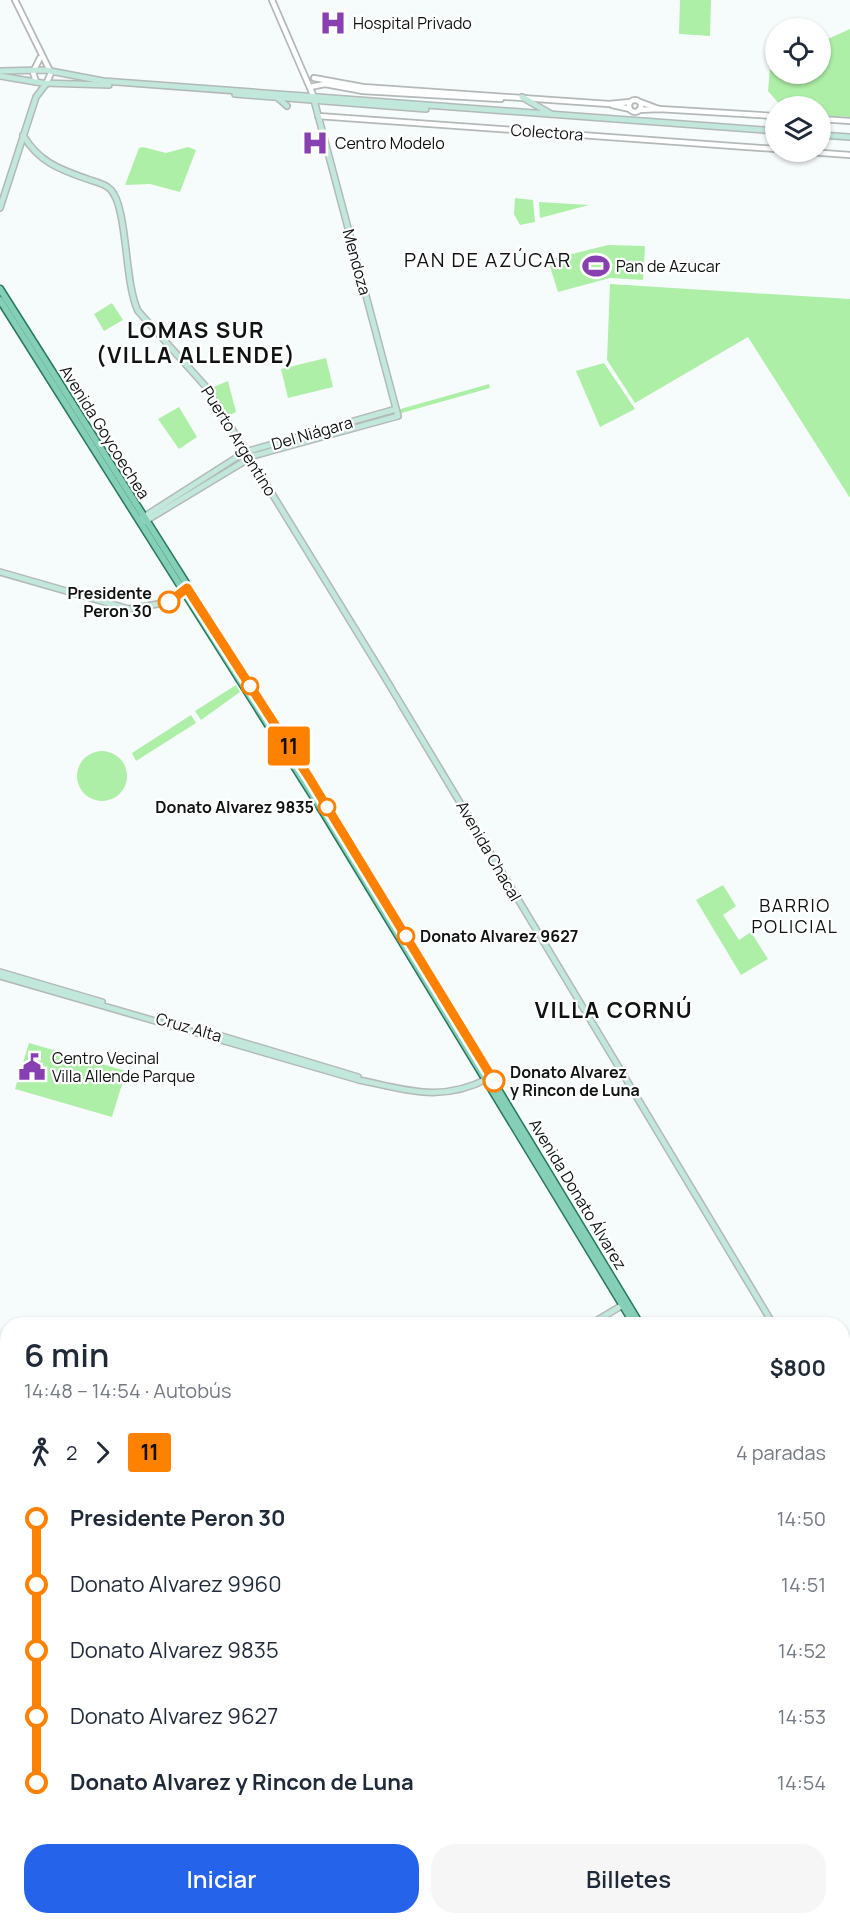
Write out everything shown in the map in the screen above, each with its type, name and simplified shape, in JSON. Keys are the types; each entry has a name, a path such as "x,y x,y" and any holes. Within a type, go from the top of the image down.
{"main road":[{"path":"0,71 50,71 103,81 765,132"},
{"path":"0,76 46,84 132,86 313,98 765,132"},
{"path":"36,82 36,97"},
{"path":"0,208 36,97 46,84"},
{"path":"276,97 287,106"},
{"path":"522,97 552,115"},
{"name":"Mendoza","path":"313,98 397,412"},
{"name":"Puerto Argentino","path":"23,135 45,162 58,170 100,183 113,193 124,238 132,296 138,311 202,381 335,594"},
{"path":"831,137 850,138"},
{"name":"Avenida Goycoechea","path":"0,289 185,591"},
{"name":"Avenida Goycoechea","path":"0,300 142,521"},
{"name":"Del Niágara","path":"142,521 245,452 397,412"},
{"name":"Del Niágara","path":"142,521 249,459 397,412"},
{"path":"0,572 129,609 169,602 185,591"},
{"name":"Avenida Donato Álvarez","path":"185,591 310,779 488,1078 635,1317"},
{"name":"Avenida Chacal","path":"335,594 769,1317"},
{"name":"Cruz Alta","path":"0,974 418,1094 463,1090 488,1078"},
{"path":"603,1317 625,1304"},
{"name":"Avenida Donato Álvarez","path":"625,1304 631,1317"}],"street":[{"path":"15,0 40,56 50,71 51,77 46,84"},
{"path":"272,0 304,71 313,98"},
{"path":"36,82 34,70 40,61 40,56"},
{"path":"304,71 311,72 315,78 307,80"},
{"name":"Colectora","path":"315,78 363,87 609,104 630,109"},
{"name":"Colectora","path":"310,87 325,84 340,89 420,95 486,99 522,97"},
{"path":"659,108 634,100 630,102 630,109 634,112 659,108 765,115"},
{"name":"Colectora","path":"609,104 630,102"},
{"path":"639,110 640,102"},
{"name":"Colectora","path":"318,116 765,148"},
{"path":"831,120 850,121"},
{"path":"831,154 850,155"}],"green space":[{"path":"680,0 711,0 710,36 679,34"},
{"path":"850,29 850,117 831,116 831,96 772,96 768,91 769,84 831,84 831,38"},
{"path":"188,147 196,150 180,192 150,184 125,185 139,148 166,153"},
{"path":"515,198 533,200 535,222 520,225 514,214"},
{"path":"539,202 589,205 540,218"},
{"path":"608,245 645,246 643,280 610,278 558,292 548,260"},
{"path":"610,284 850,299 850,498 748,337 635,403 607,360"},
{"path":"112,303 123,320 104,331 94,314"},
{"path":"326,358 333,387 288,398 281,369"},
{"path":"604,363 635,409 600,427 576,371"},
{"path":"228,381 236,412 226,417 209,389"},
{"path":"489,384 490,388 398,414 397,410"},
{"path":"179,407 197,437 179,449 158,419"},
{"path":"236,685 240,692 201,720 195,711"},
{"path":"191,715 196,723 136,761 132,753"},
{"path":"102,751 120,758 127,776 120,794 102,801 84,794 77,776 84,758"},
{"path":"723,885 736,906 723,915 739,940 751,932 768,959 741,975 696,900"},
{"path":"29,1043 126,1071 112,1117 15,1089"}],"bus line":[{"name":"11","path":"169,602 180,597 187,588 310,779 494,1081"}],"place":[{"name":"Hospital Privado","path":"333,23"},
{"name":"Centro Modelo","path":"315,143"},
{"name":"Pan de Azucar","path":"596,266"},
{"name":"Presidente Peron 30","path":"169,602"},
{"name":"Donato Alvarez 9835","path":"327,807"},
{"name":"Donato Alvarez 9627","path":"406,936"},
{"name":"Centro Vecinal Villa Allende Parque","path":"32,1067"},
{"name":"Donato Alvarez y Rincon de Luna","path":"494,1081"}],"district":[{"name":"PAN DE AZÚCAR","path":"488,259"},
{"name":"LOMAS SUR (VILLA ALLENDE)","path":"196,342"},
{"name":"BARRIO POLICIAL","path":"795,915"},
{"name":"VILLA CORNÚ","path":"614,1010"}]}
